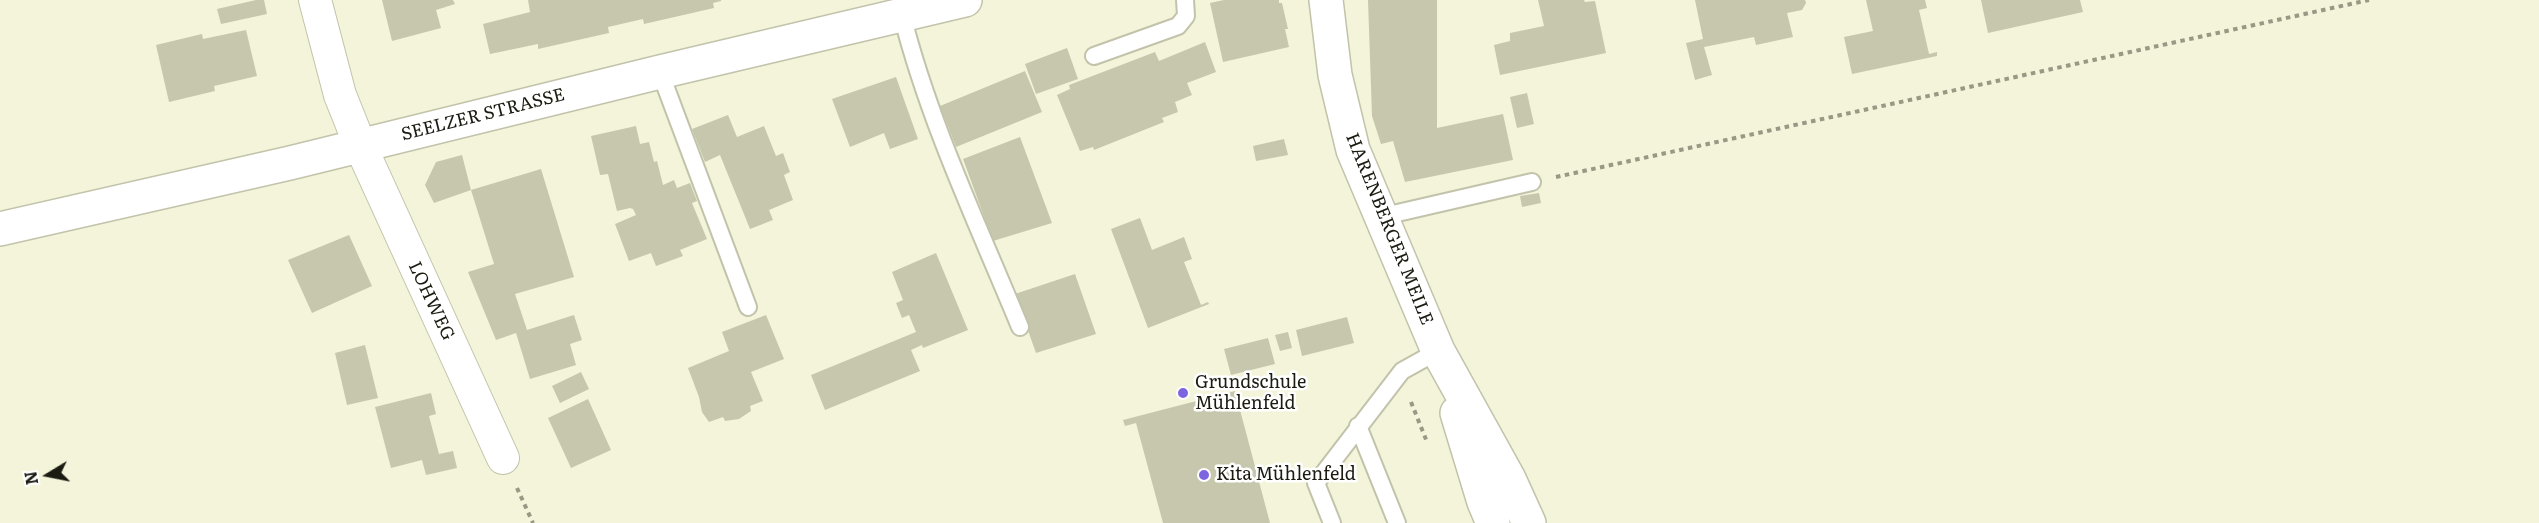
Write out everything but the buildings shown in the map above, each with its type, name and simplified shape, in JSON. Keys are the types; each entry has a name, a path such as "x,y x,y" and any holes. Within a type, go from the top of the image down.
{"main road":[{"name":"SEELZER STRASSE","path":"0,229 965,0"},
{"name":"HARENBERGER MEILE","path":"1326,0 1335,75 1353,150 1438,351 1509,479 1529,523"},
{"name":"HARENBERGER MEILE","path":"1438,351 1484,502 1493,523"}],"street":[{"name":"LOHWEG","path":"315,0 340,94 360,145 503,458"}],"lane":[{"path":"1094,56 1178,26 1186,16 1185,0"},
{"path":"902,15 912,54 933,115 1020,327"},
{"path":"660,72 748,307"},
{"path":"1380,217 1532,182"},
{"path":"1332,523 1316,483 1402,371 1438,351"},
{"path":"1358,426 1397,523"}],"path":[{"path":"1532,182 2369,0"}],"place":[{"name":"Grundschule Mühlenfeld","path":"1183,393"},
{"name":"Kita Mühlenfeld","path":"1204,475"}]}
